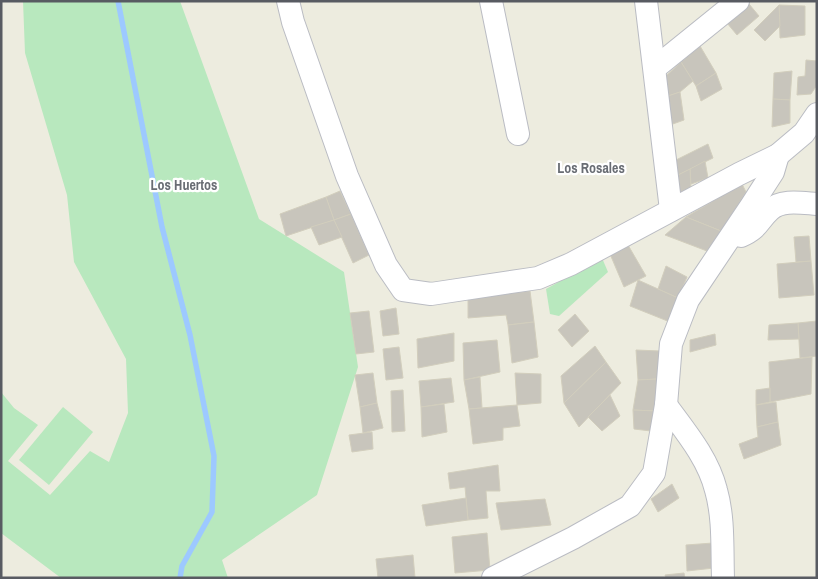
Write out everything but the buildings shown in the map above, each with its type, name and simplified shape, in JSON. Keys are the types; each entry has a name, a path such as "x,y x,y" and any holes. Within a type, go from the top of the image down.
{"street":[{"path":"288,1 293,22 347,176 386,265 403,290 431,294 538,278 571,264 778,155 804,133 817,114"},
{"path":"491,1 518,134"},
{"path":"646,1 671,210"},
{"path":"654,68 738,1"},
{"path":"493,578 573,538 630,506 654,473 666,405 671,344 688,300 773,172 778,155"},
{"path":"733,234 741,236 753,231 771,208 790,202 817,204"},
{"path":"666,405 703,459 716,488 720,507 723,578"}],"green space":[{"path":"23,1 180,1 259,219 344,272 358,367 317,495 222,560 228,578 61,578 1,533 1,392 14,408 38,425 8,461 50,495 90,451 109,462 128,413 126,359 74,262 67,195 25,53"},
{"path":"602,258 608,272 559,316 550,314 546,289"},
{"path":"63,407 93,432 49,485 19,460"}],"waterway":[{"path":"118,1 162,227 190,335 214,456 212,512 182,566 180,578"}],"district":[{"name":"Los Rosales","path":"591,168"},
{"name":"Los Huertos","path":"184,185"}]}
